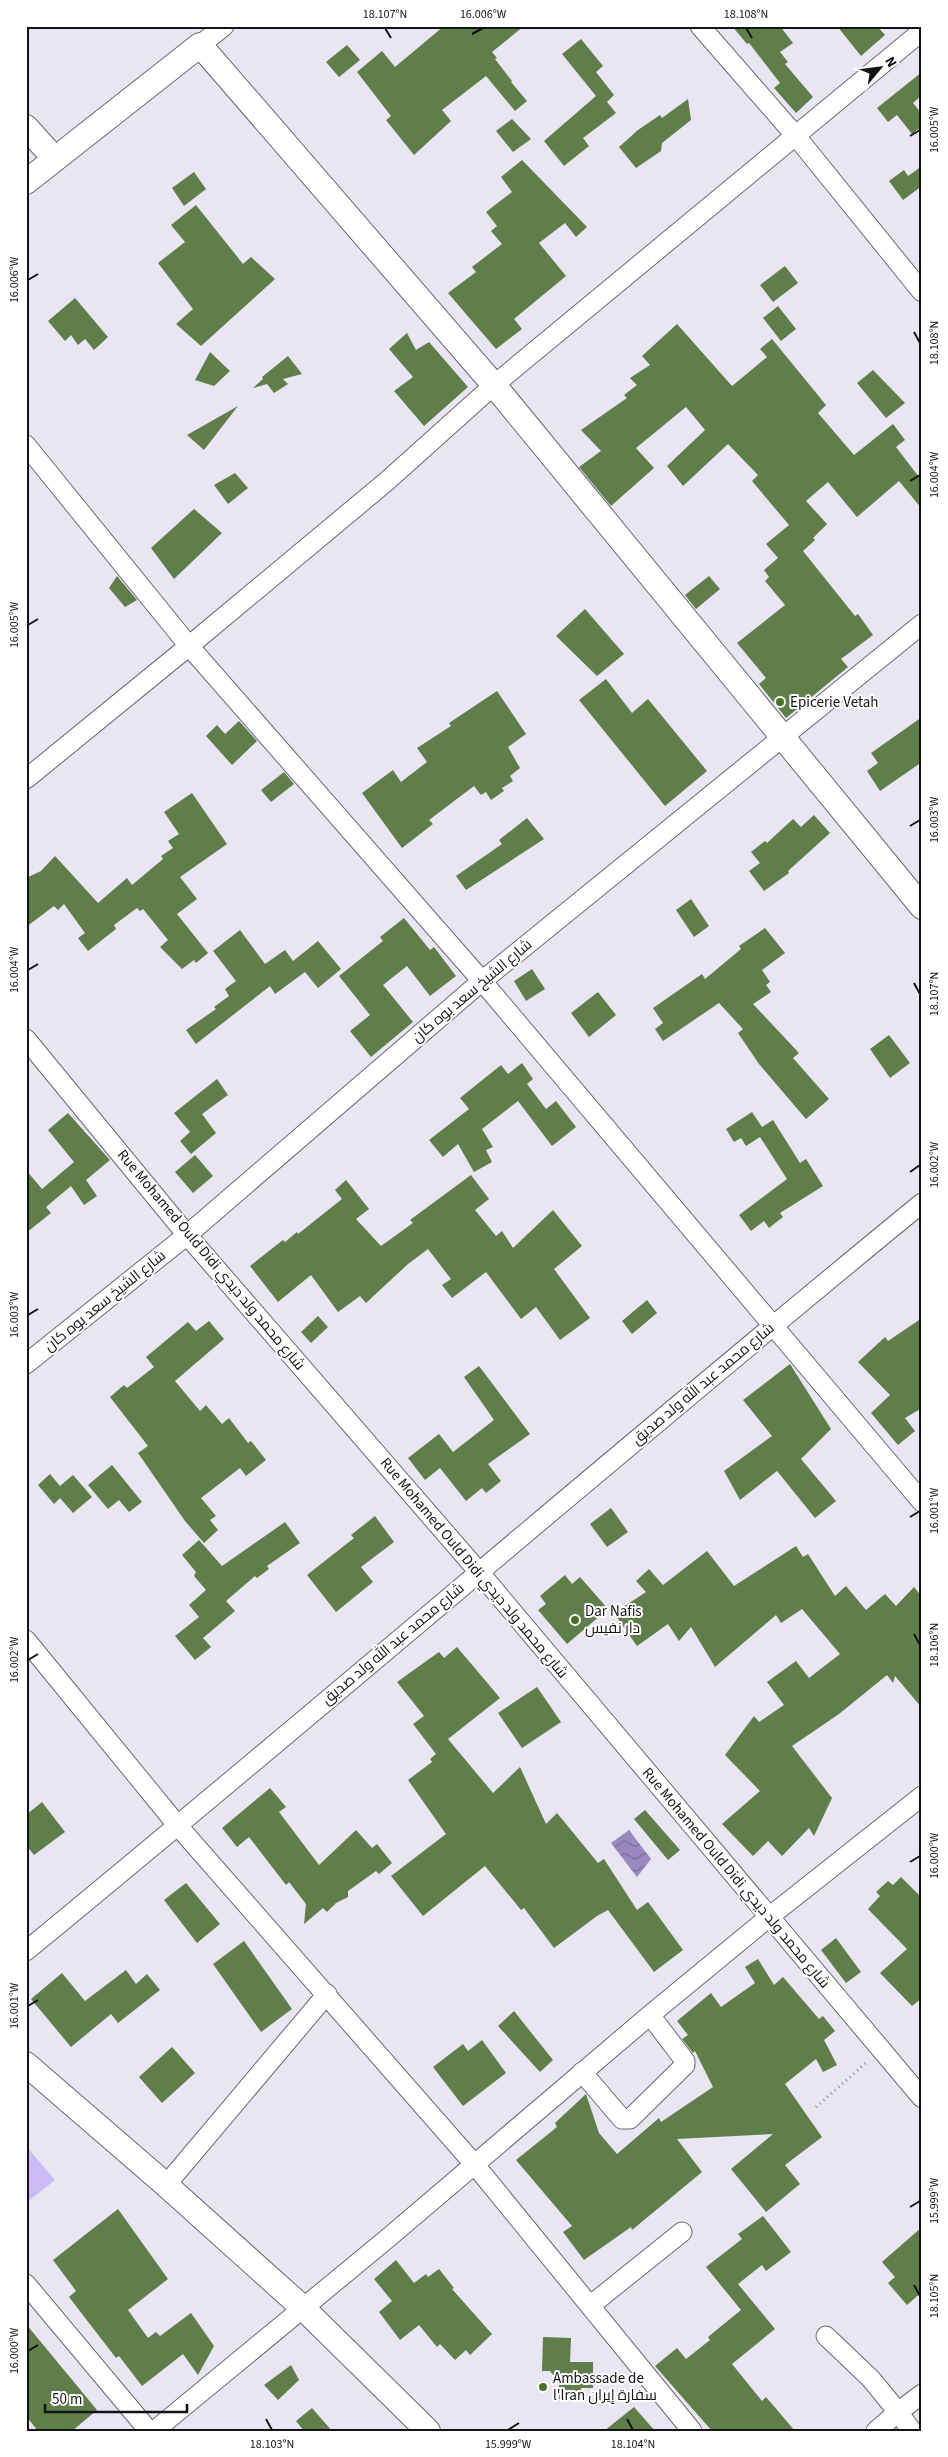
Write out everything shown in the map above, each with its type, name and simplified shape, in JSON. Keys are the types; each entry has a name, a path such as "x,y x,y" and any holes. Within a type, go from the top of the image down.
{"street":[{"path":"26,182 224,26"},
{"path":"700,26 795,135 922,292"},
{"path":"26,779 387,481 494,385 922,31"},
{"path":"200,45 494,385 782,739 922,907"},
{"path":"26,127 55,159"},
{"path":"27,449 189,646 482,981 922,1502"},
{"name":"شارع الشيخ سعد بوه كان","path":"26,1364 187,1234 482,981 922,624"},
{"name":"Rue Mohamed Ould Didi شارع محمد ولد ديدي","path":"26,1039 187,1234 479,1572 922,2098"},
{"name":"شارع محمد عبد الله ولد صديق","path":"26,1951 178,1826 773,1325 922,1204"},
{"path":"26,1640 178,1826 475,2165 692,2431"},
{"path":"154,2431 475,2165 650,2015 769,1917 922,1796"},
{"path":"166,2185 327,1994"},
{"path":"582,2072 622,2119 630,2119 685,2065 685,2061 650,2015"},
{"path":"26,2064 166,2185 303,2308 428,2431"},
{"path":"591,2305 682,2232"},
{"path":"26,2284 148,2431"},
{"path":"826,2336 871,2379 912,2431"},
{"path":"876,2431 922,2394"}],"path":[{"path":"816,2106 881,2050"}],"shaded area":[{"path":"26,2146 55,2180 26,2203"}],"water":[{"path":"629,1830 651,1859 637,1877 611,1843"}],"building":[{"path":"444,26 524,26 492,52 511,82 527,101 515,111 486,76 442,110 451,121 414,155 386,120 391,116 357,72 382,51 395,67"},
{"path":"732,26 780,26 793,43 780,52 788,62 785,64 813,97 796,113 774,88 780,83 749,43 747,44"},
{"path":"837,26 877,26 885,35 861,56"},
{"path":"581,39 603,66 596,72 614,95 607,102 616,113 583,138 589,146 564,166 544,141 596,96 562,54"},
{"path":"347,45 360,60 339,77 326,62"},
{"path":"922,72 922,95 913,103 922,114 922,126 912,134 897,115 888,122 877,108"},
{"path":"688,99 691,120 662,143 661,151 636,168 619,147 638,130 660,115 662,118"},
{"path":"512,119 531,139 513,152 496,131"},
{"path":"522,160 587,227 576,237 565,223 539,243 566,276 514,319 522,329 496,349 448,293 476,272 472,267 502,244 491,231 497,226 486,212 512,192 501,177"},
{"path":"922,166 922,186 903,200 889,181 904,170 908,176"},
{"path":"194,172 206,189 184,206 172,188"},
{"path":"196,205 243,264 251,257 275,279 201,346 176,324 193,309 158,263 185,242 171,225"},
{"path":"785,266 798,283 773,302 760,285"},
{"path":"75,298 108,337 94,350 85,339 78,345 71,335 65,341 48,321"},
{"path":"778,306 796,329 781,341 763,318"},
{"path":"677,324 732,386 767,357 760,349 772,339 826,405 818,413 854,455 893,424 905,440 896,447 922,481 922,509 899,481 857,517 828,482 806,501 827,524 813,538 815,540 803,551 855,616 858,614 873,635 841,659 848,667 786,718 759,684 766,678 737,643 785,605 765,581 769,577 764,570 778,558 766,544 789,525 752,481 758,475 728,444 683,486 667,466 705,430 686,407 636,448 654,468 611,506 579,467 601,451 581,430 627,398 624,395 637,385 630,378 650,365 642,356"},
{"path":"407,333 416,350 429,342 468,387 424,426 394,391 413,377 389,349"},
{"path":"210,352 230,371 214,386 195,380"},
{"path":"288,356 302,374 283,379 288,384 274,393 267,384 253,388 263,379 262,377"},
{"path":"873,370 905,403 886,418 857,383"},
{"path":"238,406 204,450 187,435"},
{"path":"235,473 248,488 228,504 214,485"},
{"path":"194,509 222,533 174,579 151,548"},
{"path":"117,576 137,600 125,607 109,588"},
{"path":"709,576 720,589 696,609 685,595"},
{"path":"585,609 624,654 597,676 556,636"},
{"path":"606,679 632,713 648,699 707,771 665,806 579,700"},
{"path":"497,691 526,734 508,747 520,768 510,776 513,781 502,788 504,791 491,800 486,792 481,795 474,786 429,820 433,824 402,848 362,793 393,770 401,782 427,762 417,748 451,726 449,723"},
{"path":"922,717 922,762 880,791 867,771 878,763 871,753"},
{"path":"239,721 257,741 232,765 206,736 217,725 225,734"},
{"path":"284,772 294,784 271,802 261,790"},
{"path":"192,793 227,844 180,877 197,899 177,914 208,953 196,963 194,960 182,969 160,947 168,940 143,909 140,911 137,908 114,925 116,929 88,951 78,938 85,933 64,904 58,910 54,906 26,927 26,878 41,871 55,856 98,903 127,878 132,885 163,859 161,856 173,848 168,841 179,834 164,812"},
{"path":"814,815 830,833 788,871 789,873 764,891 749,871 760,863 751,852 765,841 767,843 793,819 801,827"},
{"path":"527,818 544,839 466,890 456,876 502,844 499,840"},
{"path":"691,899 709,926 694,937 676,910"},
{"path":"404,918 430,950 434,947 456,976 430,996 407,966 383,985 413,1022 371,1057 350,1031 370,1015 339,976 383,941 380,937"},
{"path":"765,928 785,953 762,970 770,982 766,985 771,992 753,1004 799,1053 793,1058 829,1099 806,1119 759,1064 738,1033 743,1029 719,1003 663,1041 655,1029 663,1023 653,1008 702,974 705,979 741,949 739,946"},
{"path":"240,930 265,964 285,950 293,961 318,941 341,969 318,988 305,972 275,994 270,986 196,1044 186,1030 216,1009 214,1007 229,996 225,989 236,981 213,951"},
{"path":"532,969 545,989 526,1001 514,981"},
{"path":"598,992 616,1015 589,1037 571,1013"},
{"path":"889,1035 910,1063 890,1078 870,1049"},
{"path":"522,1063 533,1079 527,1084 546,1109 556,1101 576,1127 552,1146 518,1101 482,1129 493,1147 486,1150 492,1162 474,1172 458,1144 443,1157 429,1140 469,1109 460,1098 501,1065 508,1074"},
{"path":"217,1079 228,1095 202,1114 216,1133 191,1154 180,1141 190,1132 174,1113"},
{"path":"752,1112 762,1127 773,1120 800,1163 806,1159 823,1186 780,1213 783,1217 769,1228 764,1221 751,1231 739,1215 787,1179 760,1137 746,1146 741,1138 734,1142 726,1129"},
{"path":"68,1113 110,1160 86,1180 97,1196 84,1205 71,1186 46,1207 51,1213 26,1233 26,1170 42,1189 74,1162 48,1130"},
{"path":"195,1155 213,1176 193,1193 175,1172"},
{"path":"471,1175 489,1199 475,1210 496,1236 502,1231 513,1248 553,1210 582,1246 554,1269 590,1318 560,1340 536,1307 521,1319 486,1272 452,1298 442,1285 451,1279 428,1249 408,1264 366,1303 360,1296 338,1312 311,1275 278,1302 250,1266 283,1240 285,1242 297,1232 298,1234 342,1199 335,1190 346,1180 369,1209 356,1219 381,1246 413,1223 410,1220"},
{"path":"647,1300 657,1313 632,1334 622,1321"},
{"path":"318,1316 328,1327 311,1343 301,1332"},
{"path":"922,1318 922,1408 905,1418 915,1431 898,1445 871,1413 890,1395 858,1362 885,1337 888,1341"},
{"path":"209,1321 224,1339 175,1381 200,1411 206,1405 222,1424 229,1418 248,1443 251,1441 266,1460 246,1476 240,1468 201,1498 216,1516 210,1520 218,1530 204,1543 185,1521 138,1453 148,1446 110,1397 124,1385 127,1388 154,1367 146,1357 188,1322 196,1331"},
{"path":"790,1364 831,1429 801,1459 836,1501 815,1518 777,1471 740,1500 724,1471 772,1436 743,1400"},
{"path":"479,1366 530,1434 488,1464 501,1481 486,1493 482,1488 466,1501 440,1468 425,1480 408,1458 439,1434 453,1452 494,1420 464,1377"},
{"path":"112,1465 142,1502 129,1512 119,1500 108,1509 88,1485"},
{"path":"50,1474 60,1486 73,1475 92,1497 73,1513 60,1498 54,1504 38,1485"},
{"path":"611,1508 628,1532 607,1547 590,1524"},
{"path":"375,1516 394,1542 361,1567 373,1582 336,1612 307,1575 354,1538 351,1535"},
{"path":"285,1522 300,1543 267,1566 269,1569 257,1578 255,1576 226,1601 235,1611 203,1638 211,1647 195,1660 175,1636 199,1617 189,1605 206,1590 194,1576 196,1572 182,1555 199,1540 222,1566"},
{"path":"796,1546 803,1557 808,1554 835,1596 846,1586 866,1610 885,1594 896,1606 914,1587 922,1597 922,1708 895,1676 893,1683 887,1675 839,1714 792,1746 832,1798 814,1836 809,1828 782,1856 768,1841 753,1856 722,1824 760,1791 725,1755 754,1716 759,1722 784,1705 767,1682 796,1661 809,1678 840,1654 802,1609 781,1623 776,1615 715,1667 691,1627 679,1641 668,1624 637,1646 614,1613 646,1592 636,1581 649,1569 663,1585 707,1551 734,1586"},
{"path":"565,1575 572,1584 580,1577 608,1609 567,1644 538,1610 546,1604 540,1596"},
{"path":"457,1647 500,1698 448,1739 493,1793 520,1767 546,1824 557,1813 598,1863 604,1859 637,1910 648,1902 683,1950 654,1972 608,1910 554,1948 524,1908 521,1910 485,1866 423,1916 391,1876 446,1834 408,1780 432,1762 430,1759 436,1754 413,1724 424,1716 397,1682 439,1652 444,1658"},
{"path":"537,1687 561,1722 522,1748 498,1713"},
{"path":"270,1788 286,1807 279,1812 319,1865 356,1830 372,1848 377,1844 392,1863 379,1874 376,1871 348,1891 348,1897 336,1903 327,1912 323,1908 304,1924 306,1904 289,1882 286,1885 249,1837 237,1847 222,1828"},
{"path":"42,1802 65,1832 34,1855 26,1845 26,1815"},
{"path":"645,1810 680,1850 668,1860 634,1819"},
{"path":"901,1877 922,1898 922,1998 912,2006 880,1973 907,1949 868,1909 880,1896 876,1892 888,1881 893,1885"},
{"path":"186,1883 220,1924 197,1943 164,1900"},
{"path":"836,1938 861,1972 846,1983 821,1950"},
{"path":"244,1941 292,2009 261,2032 213,1964"},
{"path":"758,1959 774,1985 783,1977 819,2019 823,2016 835,2031 824,2040 837,2065 823,2072 816,2059 785,2084 822,2137 785,2165 800,2184 766,2212 731,2169 773,2134 677,2139 702,2172 632,2230 631,2227 584,2260 563,2232 572,2226 516,2160 557,2127 555,2123 586,2094 599,2133 617,2154 659,2118 661,2122 713,2087 695,2051 693,2053 682,2039 688,2035 677,2021 711,1993 721,2007 755,1983 745,1967"},
{"path":"126,1970 136,1984 147,1974 160,1990 118,2023 111,2014 71,2047 31,1999 62,1973 85,2001"},
{"path":"514,2011 553,2060 540,2072 498,2026"},
{"path":"482,2040 506,2073 463,2106 433,2067 463,2044 468,2051"},
{"path":"172,2047 195,2073 162,2103 139,2077"},
{"path":"118,2209 168,2279 128,2310 148,2338 156,2332 160,2336 191,2313 214,2346 198,2375 183,2354 142,2386 119,2356 116,2358 69,2297 76,2291 53,2260"},
{"path":"763,2216 791,2252 766,2271 762,2265 738,2284 775,2329 732,2364 762,2401 766,2397 795,2431 712,2431 655,2366 677,2348 686,2359 710,2340 708,2337 741,2310 706,2267 742,2239 738,2234"},
{"path":"922,2227 922,2292 907,2305 888,2283 895,2277 882,2262"},
{"path":"396,2260 414,2283 426,2274 428,2277 439,2269 454,2288 452,2289 492,2334 470,2355 466,2350 455,2360 440,2344 437,2347 419,2325 400,2340 379,2312 392,2301 374,2279"},
{"path":"26,2324 97,2410 72,2431 38,2431 26,2416"},
{"path":"543,2337 571,2338 570,2362 593,2362 593,2388 581,2388 581,2400 559,2399 559,2382 550,2371 542,2371"},
{"path":"291,2365 299,2380 278,2400 264,2385"},
{"path":"634,2407 655,2431 604,2431"},
{"path":"312,2408 332,2431 304,2431 296,2421"}],"place":[{"name":"Epicerie Vetah","path":"780,702"},
{"name":"Dar Nafis دار نفيس","path":"575,1620"},
{"name":"Ambassade de l'Iran سفارة إيران","path":"543,2387"}]}
